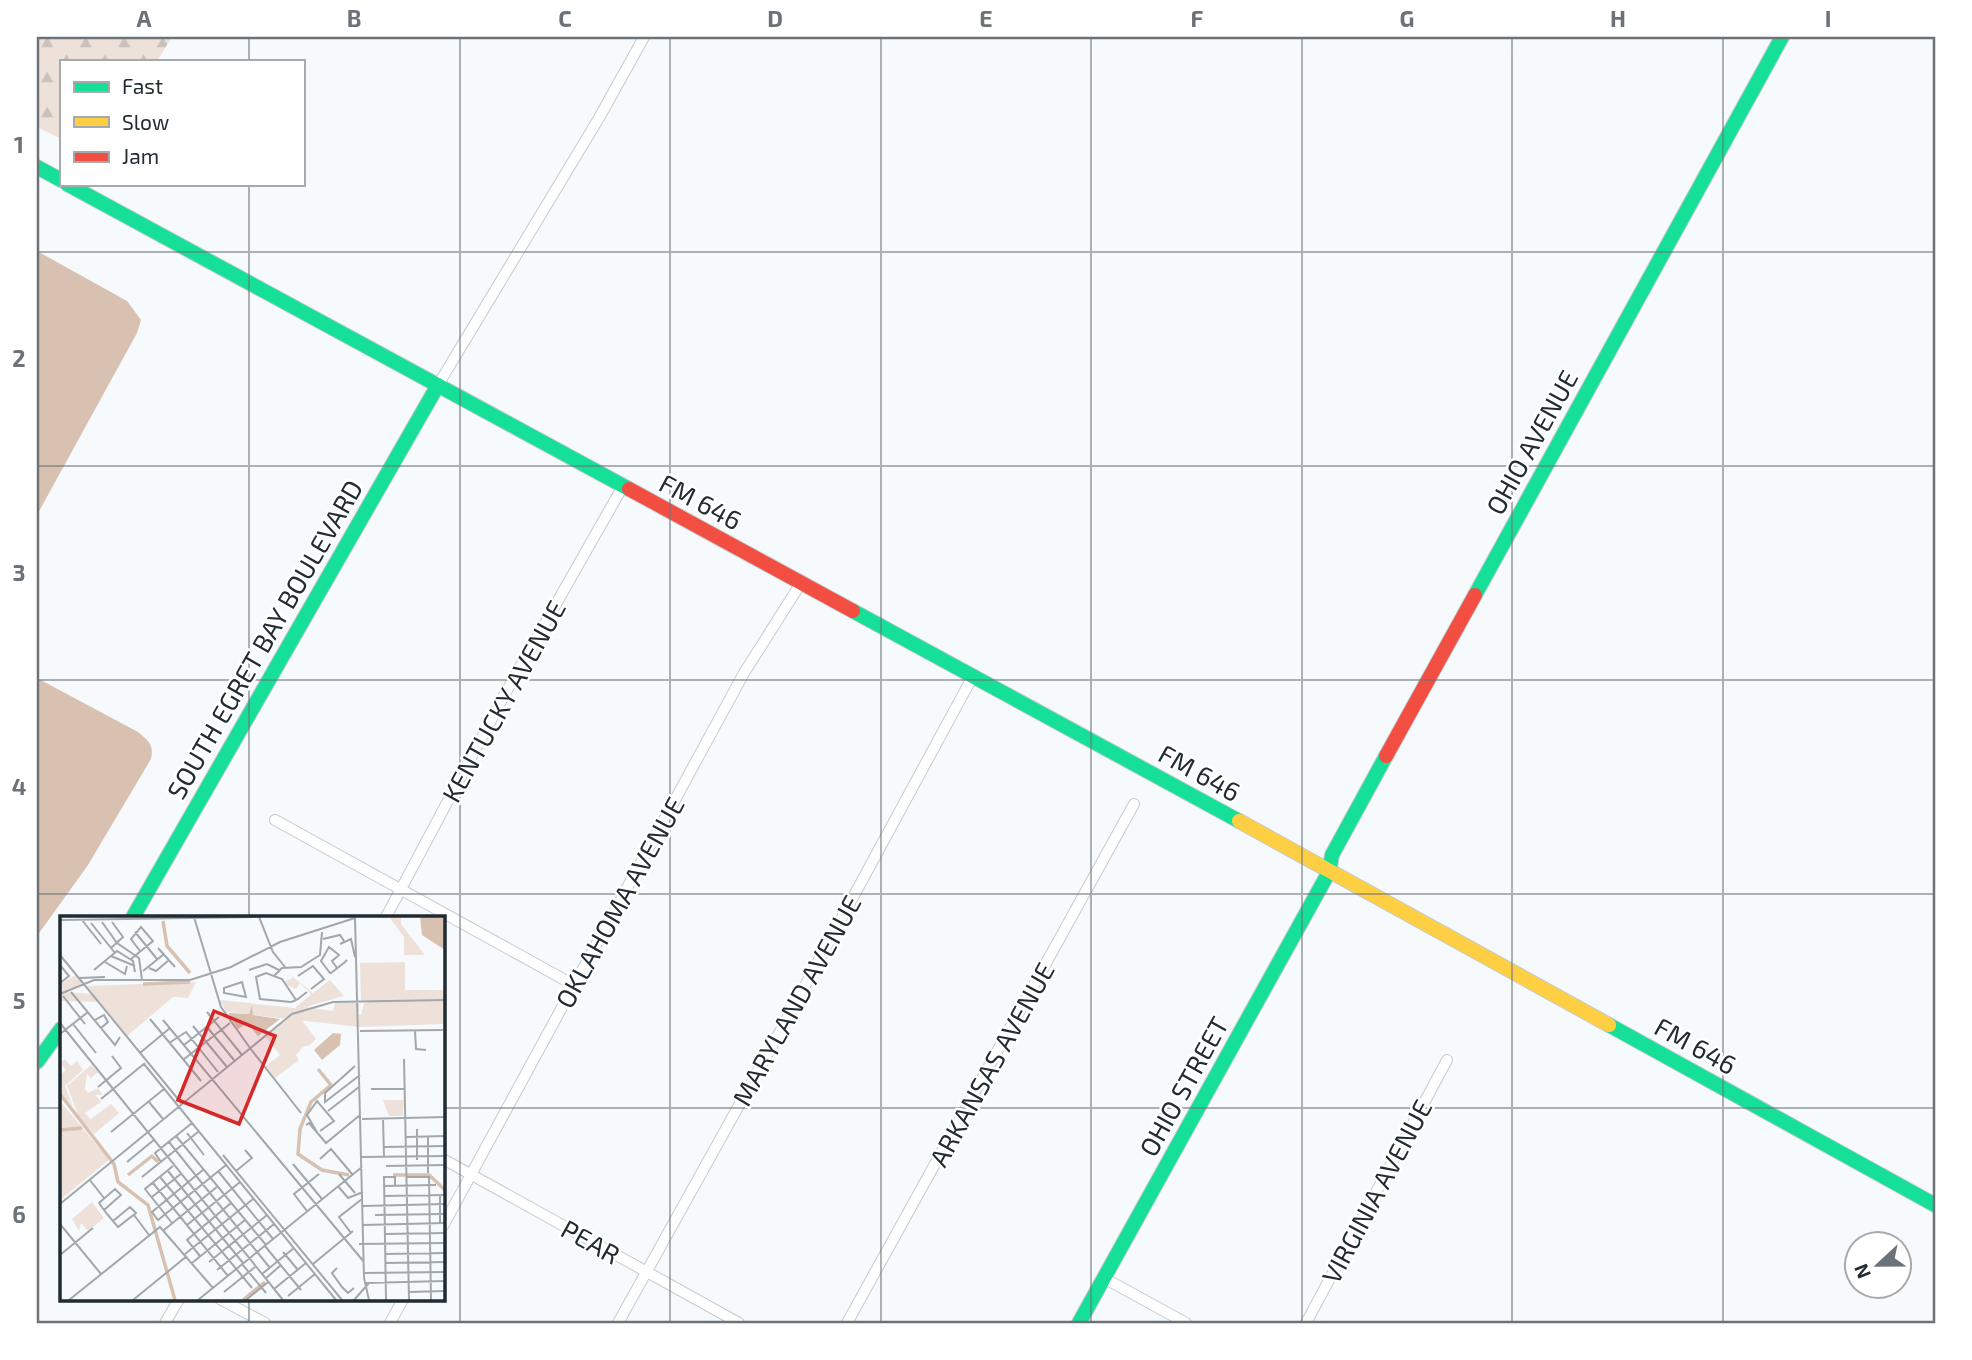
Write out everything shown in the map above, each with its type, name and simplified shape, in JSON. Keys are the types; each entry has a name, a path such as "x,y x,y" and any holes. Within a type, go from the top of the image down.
{"main road":[{"name":"OHIO AVENUE","path":"1329,872 1332,855 1782,37"},
{"path":"37,167 60,179"},
{"name":"FM 646","path":"71,186 973,676 1935,1205"},
{"name":"SOUTH EGRET BAY BOULEVARD","path":"134,916 438,386"},
{"name":"OHIO STREET","path":"1079,1323 1329,872"},
{"path":"37,1062 60,1030"}],"street":[{"path":"438,386 599,118 643,37"},
{"name":"KENTUCKY AVENUE","path":"387,916 506,692 623,486"},
{"name":"OKLAHOMA AVENUE","path":"444,1224 744,673 802,583"},
{"name":"MARYLAND AVENUE","path":"618,1323 973,676"},
{"name":"ARKANSAS AVENUE","path":"847,1323 1134,804"},
{"path":"275,820 574,985"},
{"name":"VIRGINIA AVENUE","path":"1306,1323 1447,1060"},
{"name":"PEAR","path":"444,1159 739,1323"},
{"path":"1104,1278 1186,1323"},
{"path":"165,1323 178,1300"},
{"path":"222,1300 265,1323"},
{"path":"390,1323 402,1300"}],"green space":[{"path":"37,37 172,37 158,60 60,60 60,138 37,127"}],"shaded area":[{"path":"37,251 127,301 141,320 137,333 37,515"},
{"path":"37,678 138,732 148,741 152,750 151,759 88,865 37,936"}],"traffic: fast":[{"path":"1475,595 1782,37"},
{"path":"37,167 60,179"},
{"path":"71,186 629,489"},
{"path":"134,916 438,385"},
{"path":"853,611 1239,821"},
{"path":"1079,1323 1329,872 1332,855 1386,756"},
{"path":"1609,1025 1935,1205"},
{"path":"37,1062 60,1030"}],"traffic: slow":[{"path":"1239,821 1609,1025"}],"traffic: jam":[{"path":"629,489 853,611"},
{"path":"1386,756 1475,595"}]}
